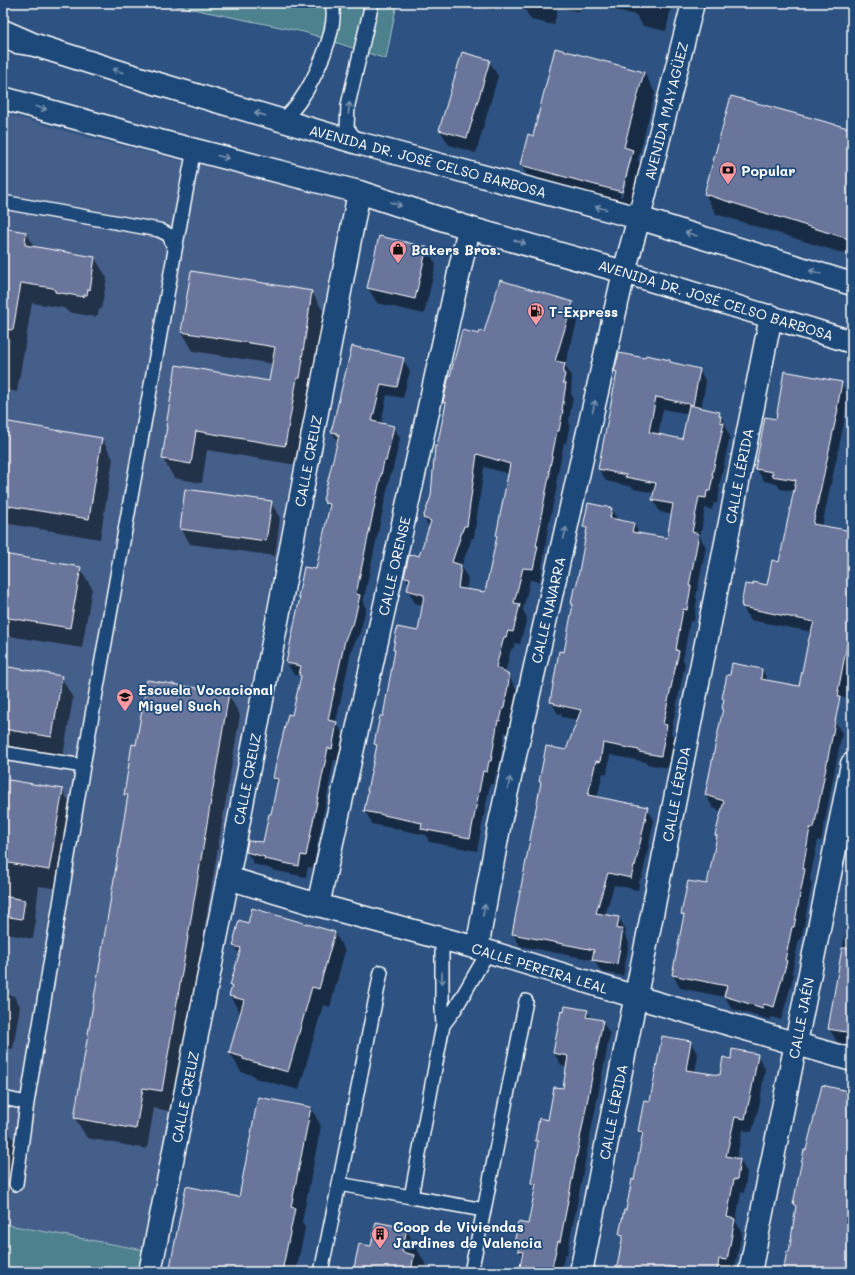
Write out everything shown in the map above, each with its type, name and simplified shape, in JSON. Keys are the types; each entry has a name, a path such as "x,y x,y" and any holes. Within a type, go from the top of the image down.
{"main road":[{"name":"AVENIDA MAYAGÜEZ","path":"624,272 694,3"},
{"path":"3,31 35,45"},
{"name":"AVENIDA DR. JOSÉ CELSO BARBOSA","path":"3,40 35,45 148,81 358,143 639,218 852,284"},
{"name":"AVENIDA DR. JOSÉ CELSO BARBOSA","path":"3,98 359,192 469,228 624,272 852,342"},
{"name":"CALLE CREUZ","path":"150,1272 228,878 359,192"},
{"name":"CALLE ORENSE","path":"318,904 469,228"},
{"name":"CALLE NAVARRA","path":"483,950 500,822 624,272"},
{"name":"CALLE LÉRIDA","path":"581,1272 771,316"},
{"name":"CALLE JAÉN","path":"750,1272 852,764"},
{"name":"CALLE PEREIRA LEAL","path":"228,878 483,950 636,997 852,1060"}],"lane":[{"path":"282,121 298,104 316,73 331,31 332,3"},
{"path":"358,143 347,128 348,105 372,3"},
{"path":"16,1184 27,1103 83,766 194,149"},
{"path":"3,202 159,230 169,235 175,250"},
{"path":"3,752 83,766"},
{"path":"411,1197 443,1025 442,939"},
{"path":"443,1025 455,1009 483,950"},
{"path":"321,1272 381,972"},
{"path":"471,1272 526,1001"},
{"path":"3,1098 27,1103"},
{"path":"339,1184 484,1210"}],"shaded area":[{"name":"Escuela Vocacional Miguel Such","path":"3,113 90,138 344,200 144,1250 3,1224"}],"green space":[{"path":"163,3 397,3 386,59 304,32"},
{"path":"3,1224 144,1250 140,1272 3,1272"}],"building":[{"path":"555,48 644,72 624,147 633,150 622,192 520,165 528,134 533,136"},
{"path":"462,52 490,60 467,138 439,130"},
{"path":"731,96 852,129 852,240 704,194"},
{"path":"3,228 26,232 25,245 95,257 90,290 88,289 87,295 84,295 84,297 55,292 53,288 21,283 13,330 3,329"},
{"name":"Bakers Bros.","path":"379,236 427,247 415,299 367,288"},
{"path":"191,271 312,291 300,378 297,378 285,446 196,431 191,464 162,459 176,365 269,381 275,347 181,332"},
{"path":"500,280 573,302 555,361 565,363 563,383 566,383 563,410 559,431 557,431 541,516 536,546 538,546 533,569 523,568 514,603 520,604 513,632 508,631 506,637 504,637 496,667 509,675 509,680 504,708 500,721 498,720 491,761 489,761 487,772 483,771 470,838 421,829 422,823 364,811 377,745 374,744 380,716 383,716 395,650 393,650 397,627 418,631 424,595 407,590 410,578 404,577 409,555 412,556 413,554 419,556 431,521 423,518 431,496 435,446 437,446 446,403 443,402 449,376 462,330 479,334 480,331 484,332","holes":["477,454 510,464 485,592 458,588 461,565 452,562 464,526 467,526"]},
{"path":"352,346 404,358 397,387 381,384 372,421 394,426 386,461 384,461 356,594 360,595 353,625 351,625 345,640 328,720 337,722 332,749 328,748 306,856 301,855 299,866 264,859 265,857 246,852 248,841 263,842 269,814 271,814 278,779 273,778 275,768 288,714 292,715 301,676 299,675 301,666 286,663 300,597 298,597 304,567 316,569 330,504 324,503 325,501 323,500 339,435 331,432"},
{"path":"619,353 645,358 646,355 700,369 693,405 656,397 649,432 682,439 689,405 720,412 720,422 724,423 712,475 710,491 707,491 706,498 699,497 692,532 699,534 689,586 691,586 687,610 683,609 676,650 679,651 663,724 667,725 661,756 603,743 600,762 596,761 588,795 648,807 631,878 608,873 596,913 619,917 617,929 623,929 617,964 592,960 594,950 512,934 541,782 539,782 546,746 566,750 581,710 550,702 559,651 564,652 573,604 571,604 574,588 576,588 587,528 583,527 588,503 612,508 610,518 634,523 632,532 667,538 673,504 652,500 656,483 625,477 626,475 598,469 617,372 614,371"},
{"path":"784,371 842,382 838,409 813,524 852,531 852,619 838,691 838,697 840,697 814,828 810,828 803,868 805,869 794,927 792,927 785,960 787,961 774,1007 764,1004 763,1008 724,996 727,986 672,975 684,915 681,914 688,881 707,884 717,836 715,835 724,801 705,795 723,708 724,699 722,698 727,675 730,675 732,663 762,669 761,679 799,686 808,642 814,622 742,607 741,605 745,584 753,585 753,582 767,585 772,560 779,562 796,480 771,476 773,472 755,469 765,417 776,419"},
{"path":"3,421 102,438 89,519 3,505"},
{"path":"185,489 272,501 266,541 180,529"},
{"path":"3,554 81,567 70,628 3,617"},
{"path":"3,666 62,676 52,737 3,729"},
{"path":"147,680 229,693 162,1091 143,1088 136,1129 74,1118 128,795 124,795 132,744 136,745"},
{"path":"3,779 63,789 49,870 3,862"},
{"path":"3,896 25,900 22,919 3,916"},
{"path":"252,908 335,932 319,989 312,987 288,1072 243,1059 243,1057 229,1053 244,1000 229,996 232,986 230,985 241,948 233,946 234,939 239,920 248,923"},
{"path":"842,948 852,948 852,1033 828,1029"},
{"path":"565,1006 588,1010 586,1017 603,1020 560,1242 558,1241 551,1272 519,1272 523,1252 518,1251 519,1245 514,1244 518,1222 528,1224 536,1184 531,1183 538,1141 535,1141 539,1118 548,1120 554,1087 563,1088 568,1056 553,1053 561,1011 564,1012"},
{"path":"662,1036 691,1041 686,1070 720,1075 723,1057 731,1059 732,1049 758,1054 745,1119 735,1117 726,1156 740,1159 737,1180 734,1179 727,1217 735,1219 727,1260 719,1259 717,1272 693,1272 666,1266 664,1272 616,1272 623,1235 619,1234 624,1210 626,1210 632,1179 634,1180 643,1132 638,1131 644,1100 650,1101"},
{"path":"822,1085 852,1092 852,1272 783,1272 787,1251 789,1252 796,1206 793,1204 804,1150 806,1150"},
{"path":"258,1097 311,1107 291,1207 295,1208 282,1272 240,1272 170,1267 186,1186 239,1197"},
{"name":"Coop de Viviendas Jardines de Valencia","path":"376,1222 407,1228 402,1252 414,1255 411,1272 353,1272 359,1244 371,1246"}],"place":[{"name":"Popular","path":"728,185"},
{"name":"Bakers Bros.","path":"398,264"},
{"name":"T-Express","path":"536,326"},
{"name":"Escuela Vocacional Miguel Such","path":"125,712"},
{"name":"Coop de Viviendas Jardines de Valencia","path":"380,1249"}]}
